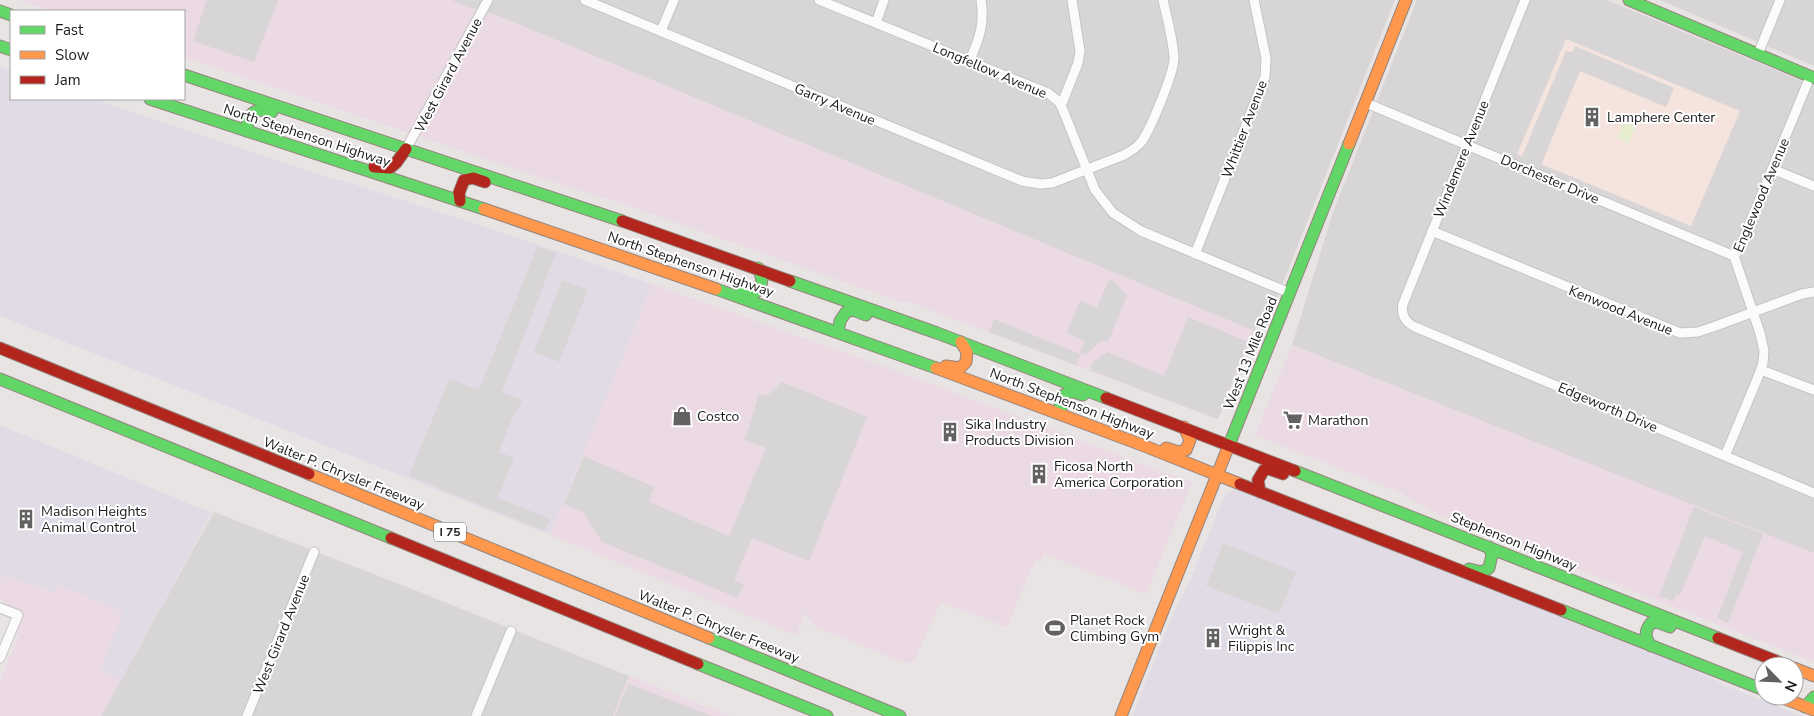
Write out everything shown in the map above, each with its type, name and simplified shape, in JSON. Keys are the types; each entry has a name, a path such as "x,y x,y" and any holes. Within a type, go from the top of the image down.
{"main road":[{"name":"West 13 Mile Road","path":"1121,716 1406,0"},
{"path":"1629,0 1652,4 1812,77"},
{"name":"North Stephenson Highway","path":"185,75 758,268 961,342 1228,445"},
{"name":"North Stephenson Highway","path":"153,100 460,201 838,332 1084,423 1216,475"},
{"path":"246,131 249,117 256,110 261,109 339,134 363,135"},
{"path":"292,147 312,147 384,170 397,163 406,149"},
{"path":"460,201 461,186 464,180 473,178 551,204 576,206"},
{"path":"659,269 680,270 749,294 754,294 760,290 763,284 764,277 758,268"},
{"path":"838,332 842,317 850,310 879,320 889,315"},
{"path":"919,363 935,362 956,368 963,367 968,355 961,342"},
{"name":"Walter P. Chrysler Freeway","path":"0,348 900,716"},
{"name":"I 75","path":"0,379 828,716"},
{"path":"1062,415 1060,408 1062,398 1067,392 1071,391 1142,418 1156,417"},
{"path":"1084,423 1112,427 1181,453 1186,450 1190,440 1184,427"},
{"name":"Stephenson Highway","path":"1228,445 1763,656"},
{"path":"1260,492 1257,485 1258,480 1264,470 1269,469 1348,500 1367,500"},
{"path":"1216,475 1754,686"},
{"path":"1343,524 1366,528 1477,572 1486,571 1491,565 1492,555 1489,547"},
{"path":"1651,646 1645,639 1644,633 1651,623 1658,622 1733,652 1758,654"},
{"path":"1810,709 1814,696"}],"street":[{"name":"West Girard Avenue","path":"406,149 488,0"},
{"name":"Garry Avenue","path":"585,0 1022,181 1040,184 1052,183 1086,170 1129,152 1141,142 1147,132 1173,65 1173,54 1163,0"},
{"path":"661,32 674,0"},
{"name":"Longfellow Avenue","path":"820,0 1048,93 1061,106 1095,190 1104,203 1122,220 1141,231 1290,292"},
{"path":"876,23 884,0"},
{"path":"970,60 982,28 981,0"},
{"path":"1061,106 1078,63 1080,51 1072,0"},
{"name":"Whittier Avenue","path":"1195,254 1265,77 1266,58 1254,0"},
{"name":"Windemere Avenue","path":"1404,318 1402,314 1403,304 1525,0"},
{"path":"1758,54 1780,0"},
{"name":"Englewood Avenue","path":"1726,456 1761,370 1763,357 1762,342 1734,256 1740,247 1812,77"},
{"name":"Dorchester Drive","path":"1366,103 1734,256"},
{"path":"1772,169 1814,186"},
{"name":"Kenwood Avenue","path":"1432,231 1676,332 1685,334 1698,332 1802,294 1814,292"},
{"name":"Edgeworth Drive","path":"1404,318 1415,327 1814,493"},
{"path":"1761,370 1814,390"},
{"name":"West Girard Avenue","path":"247,716 314,552"},
{"path":"0,608 18,615 0,658"},
{"path":"476,716 510,631"}],"shaded area":[{"path":"19,0 451,0 496,15 1254,331 1218,420 909,302 901,302 618,202 568,187 185,57 185,10 48,10"},
{"path":"207,0 278,0 254,62 193,41"},
{"path":"451,0 1395,0 1275,303 1254,331 496,15"},
{"path":"1307,0 1329,0 1337,44 1332,46 1324,67 1320,65"},
{"path":"1417,0 1607,0 1814,86 1814,554 1292,345 1333,212"},
{"path":"1660,0 1814,0 1814,66"},
{"path":"1566,39 1740,111 1691,226 1517,154"},
{"path":"1575,46 1674,88 1666,107 1580,71 1541,165 1522,156 1566,51 1572,52"},
{"path":"0,66 10,70 10,100 97,100 652,284 550,535 0,316"},
{"path":"537,247 556,253 502,392 522,400 517,411 515,410 499,452 514,458 498,498 550,519 545,531 409,476 449,379 479,390"},
{"path":"1109,279 1114,281 1127,296 1108,342 1102,340 1086,355 1080,353 1085,341 1067,333 1080,301 1097,308"},
{"path":"562,280 588,290 559,362 534,352"},
{"path":"652,284 902,373 1192,483 1146,594 1044,554 1041,561 1035,560 1007,627 941,602 915,658 912,662 905,663 814,626 808,618 806,611 796,635 550,535"},
{"path":"1188,317 1248,342 1218,419 1090,370 1092,363 1107,352 1164,376"},
{"path":"994,319 1080,354 1076,365 989,332"},
{"path":"1292,345 1814,553 1814,662 1804,658 1804,656 1799,656 1435,513 1397,491 1255,435"},
{"path":"782,382 867,417 809,561 752,538 734,580 743,585 738,598 602,542 583,512 564,504 584,456 654,487 649,502 729,536 766,448 745,440 759,394 767,396"},
{"path":"0,425 212,513 121,680 100,671 123,612 59,585 56,592 3,575 0,581"},
{"path":"1233,490 1248,493 1690,667 1726,686 1754,697 1754,706 1777,706 1802,716 1132,716 1172,616 1191,578 1226,494"},
{"path":"1694,507 1763,534 1728,623 1717,618 1743,552 1705,536 1680,595 1676,594 1673,601 1659,596"},
{"path":"214,512 629,676 613,716 101,716"},
{"path":"1223,543 1296,572 1279,614 1206,586"},
{"path":"3,575 56,592 59,584 123,612 100,671 121,680 101,716 0,716 0,680 19,636 0,596 0,581"},
{"path":"629,676 730,716 613,716"},
{"path":"628,684 712,716 615,716"}],"green space":[{"path":"1626,118 1637,123 1629,143 1617,138"}],"traffic: fast":[{"path":"1629,0 1814,78"},
{"path":"0,11 10,15"},
{"path":"0,46 10,50"},
{"path":"185,75 622,221"},
{"path":"153,100 484,209"},
{"path":"246,131 253,113 260,110 272,112"},
{"path":"1229,445 1349,144"},
{"path":"741,291 754,294 760,288 762,279 758,268"},
{"path":"790,281 937,333 1106,398"},
{"path":"716,289 936,368"},
{"path":"838,332 840,321 846,312 853,310 866,315"},
{"path":"0,379 391,538"},
{"path":"1062,415 1060,404 1064,395 1071,391 1083,395"},
{"path":"1295,471 1718,638"},
{"path":"1469,569 1482,572 1489,568 1492,555 1489,547"},
{"path":"1561,610 1754,686"},
{"path":"1651,646 1646,634 1651,623 1657,622 1670,627"},
{"path":"709,638 900,716"},
{"path":"698,664 827,716"},
{"path":"1805,707 1814,697"}],"traffic: slow":[{"path":"1349,144 1406,0"},
{"path":"484,209 716,289"},
{"path":"946,366 960,368 966,362 967,352 961,342"},
{"path":"936,368 1240,484"},
{"path":"1166,448 1178,452 1186,450 1190,440 1184,427"},
{"path":"1121,716 1229,445"},
{"path":"309,474 709,638"},
{"path":"1804,672 1814,676"},
{"path":"1804,706 1814,710"}],"traffic: jam":[{"path":"374,167 390,168 406,149"},
{"path":"460,201 459,193 464,180 473,178 485,182"},
{"path":"622,221 790,281"},
{"path":"0,348 309,474"},
{"path":"1106,398 1295,471"},
{"path":"1260,492 1258,480 1264,470 1269,469 1283,474"},
{"path":"1240,484 1561,610"},
{"path":"391,538 698,664"},
{"path":"1718,638 1764,656"}],"place":[{"name":"Lamphere Center","path":"1592,117"},
{"name":"Costco","path":"682,416"},
{"name":"Marathon","path":"1293,420"},
{"name":"Sika Industry Products Division","path":"950,432"},
{"name":"Ficosa North America Corporation","path":"1039,474"},
{"name":"Madison Heights Animal Control","path":"26,519"},
{"name":"Planet Rock Climbing Gym","path":"1055,628"},
{"name":"Wright & Filippis Inc","path":"1213,638"}]}
